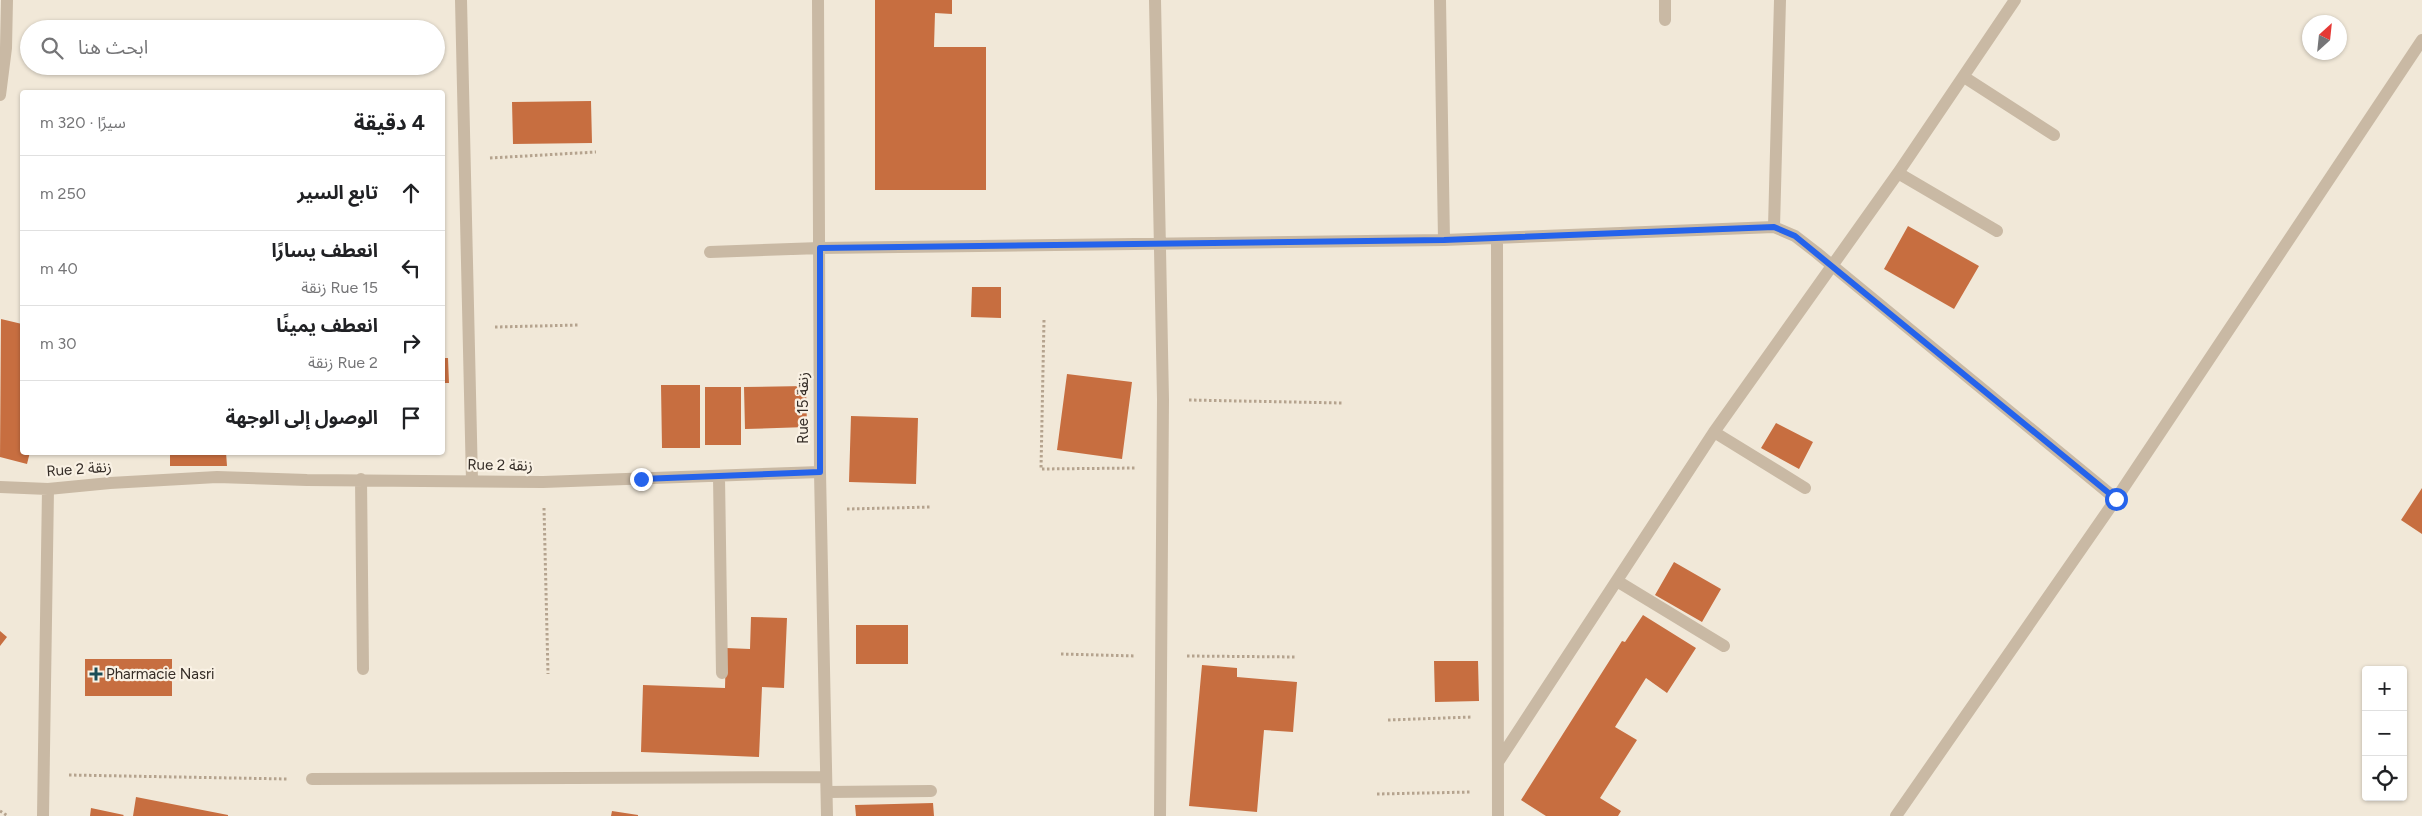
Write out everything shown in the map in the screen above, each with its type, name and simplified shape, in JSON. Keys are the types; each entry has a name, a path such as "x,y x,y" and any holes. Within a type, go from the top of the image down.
{"street":[{"path":"0,95 6,48 7,0"},
{"path":"461,0 472,481"},
{"name":"Rue 15 زنقة","path":"818,0 820,472 827,816"},
{"path":"1155,0 1159,244 1164,399 1160,816"},
{"path":"1440,0 1444,240"},
{"path":"1665,0 1665,20"},
{"path":"1774,227 1780,0"},
{"path":"1498,762 1714,432 1898,173 2015,0"},
{"path":"1896,816 2116,499 2422,40"},
{"path":"1964,77 2054,135"},
{"path":"1898,173 1997,231"},
{"path":"710,252 820,248 1444,240 1774,227 1795,236 2116,499"},
{"path":"1497,238 1498,816"},
{"path":"1714,432 1805,488"},
{"name":"Rue 2 زنقة","path":"0,487 48,489 110,483 217,477 307,480 543,482 820,472"},
{"path":"719,477 722,673"},
{"path":"361,480 363,669"},
{"path":"43,816 48,489"},
{"path":"1617,581 1724,646"},
{"path":"312,779 826,777"},
{"path":"827,792 931,791"}],"path":[{"path":"465,159 596,152"},
{"path":"1044,320 1041,469 1162,468"},
{"path":"469,327 580,325"},
{"path":"1164,399 1342,404"},
{"path":"543,482 548,674"},
{"path":"821,510 932,507"},
{"path":"1062,654 1297,657"},
{"path":"1388,720 1498,716"},
{"path":"43,774 312,779"},
{"path":"1377,794 1497,792"},
{"path":"0,811 8,816"}],"building":[{"path":"875,0 952,0 952,14 935,13 934,47 986,47 986,190 875,190"},
{"path":"591,101 592,143 513,144 512,102"},
{"path":"1908,226 1979,266 1954,309 1884,269"},
{"path":"972,287 1001,287 1001,318 971,317"},
{"path":"1,319 20,324 20,455 29,455 27,464 0,457"},
{"path":"445,358 448,358 449,383 445,383"},
{"path":"1067,374 1132,382 1122,459 1057,450"},
{"path":"661,385 700,385 700,448 662,448"},
{"path":"806,386 807,427 745,429 744,387"},
{"path":"705,387 741,387 741,445 705,445"},
{"path":"851,416 918,418 916,484 849,482"},
{"path":"1776,423 1813,442 1799,469 1761,448"},
{"path":"170,455 226,455 227,466 170,466"},
{"path":"2422,488 2422,534 2401,520"},
{"path":"1674,562 1721,589 1702,622 1655,595"},
{"path":"1643,615 1696,648 1667,693 1646,678 1615,727 1637,740 1600,798 1621,811 1618,816 1546,816 1521,800 1622,641 1625,642"},
{"path":"751,617 787,618 784,688 762,687 759,757 641,752 643,685 725,688 726,648 750,649"},
{"path":"856,625 908,625 908,664 856,664"},
{"path":"0,631 7,637 0,646"},
{"path":"85,659 172,659 172,696 85,696"},
{"path":"1434,661 1478,661 1479,701 1435,702"},
{"path":"1202,665 1237,668 1237,677 1297,682 1293,732 1264,730 1257,812 1189,806"},
{"path":"136,797 228,815 228,816 133,816"},
{"path":"933,803 934,816 856,816 855,805"},
{"path":"91,808 124,815 90,816"},
{"path":"612,811 638,815 638,816 611,816"}],"place":[{"name":"Pharmacie Nasri","path":"96,674"}],"route":[{"path":"641,479 820,472 820,248 1444,240 1774,227 1795,236 2116,499"}]}
